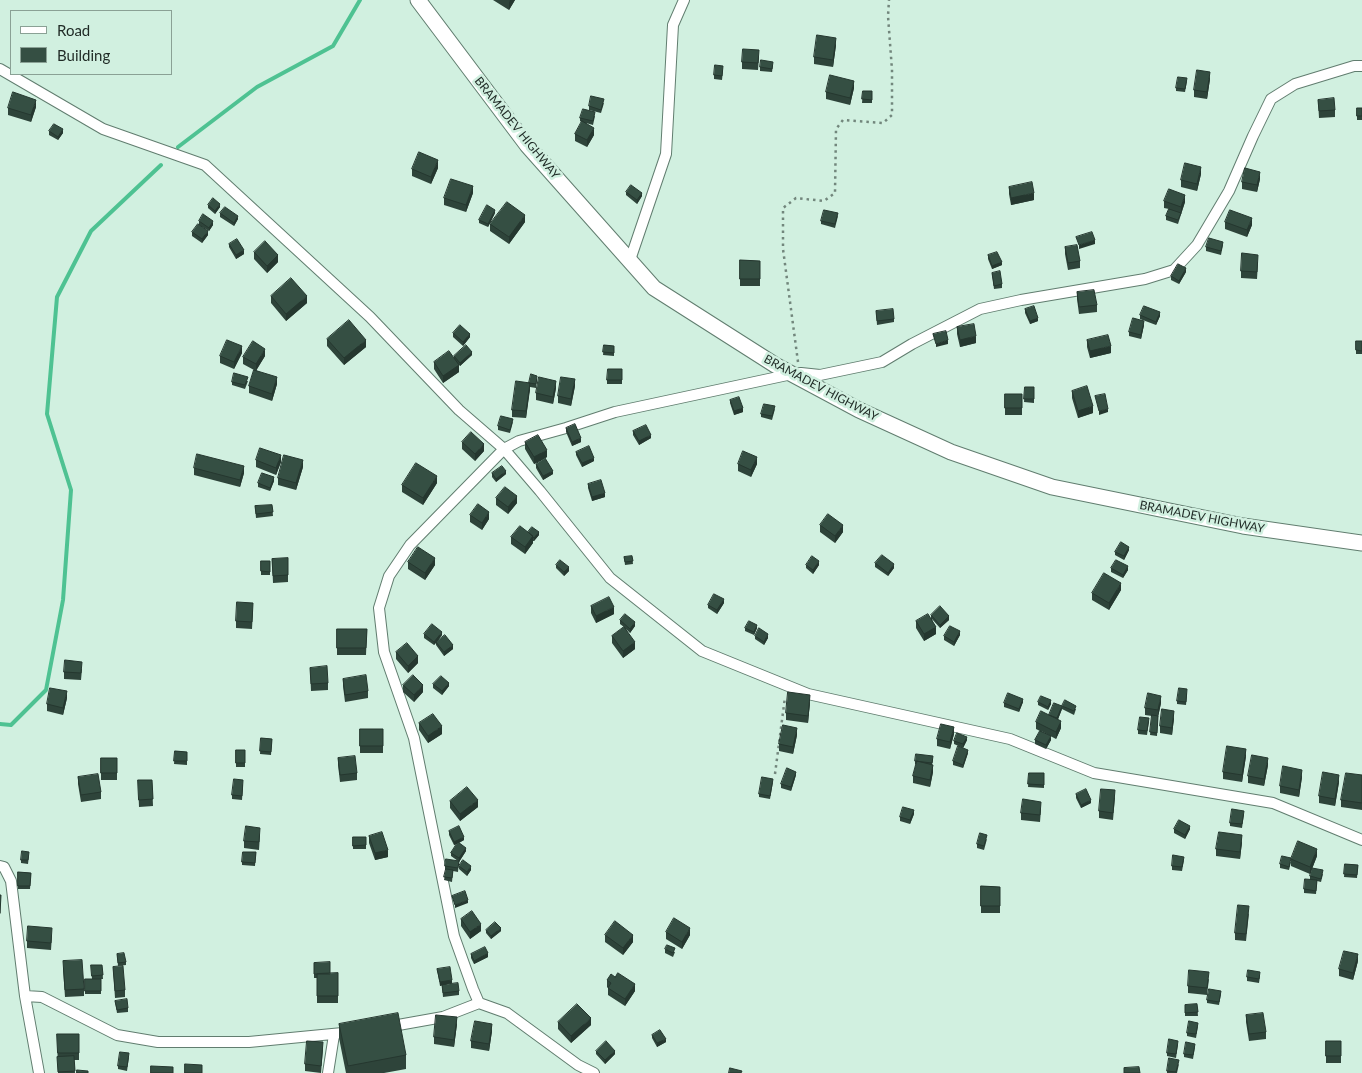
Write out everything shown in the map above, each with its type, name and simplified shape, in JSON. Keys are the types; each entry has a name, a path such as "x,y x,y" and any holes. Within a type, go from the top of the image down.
{"street":[{"name":"BRAMADEV HIGHWAY","path":"418,0 528,145 654,288 774,365 796,373 859,410 951,452 1052,487 1243,526 1362,543"},
{"path":"630,260 666,154 673,25 684,0"},
{"path":"479,1003 454,936 414,738 384,652 379,608 389,576 410,545 504,449 519,442 615,412 796,373 820,374 882,362 912,344 980,309 1021,300 1145,279 1174,270 1197,245 1229,191 1271,99 1295,84 1354,66 1362,66"},
{"path":"10,75 102,129 205,165 370,317 459,410 504,449 610,578 702,651 808,694 1010,739 1094,773 1273,803 1362,840"},
{"path":"0,866 4,867 11,881 25,996 39,1073"},
{"path":"25,996 42,997 117,1035 158,1042 249,1042 362,1031"},
{"path":"380,1028 444,1017 479,1003 507,1014 578,1065 594,1073"},
{"path":"328,1073 334,1035"}],"path":[{"path":"796,373 783,249 783,208 796,198 824,201 836,193 836,128 843,120 883,122 892,115 889,0"},
{"path":"774,774 786,685"}],"building":[{"path":"817,35 836,38 833,60 814,57"},
{"path":"743,49 759,50 758,63 742,62"},
{"path":"761,60 773,62 772,69 760,67"},
{"path":"715,65 723,66 722,76 714,75"},
{"path":"1197,70 1210,72 1207,92 1194,90"},
{"path":"830,75 854,81 850,98 826,92"},
{"path":"1178,77 1187,78 1185,89 1176,88"},
{"path":"863,91 872,91 872,100 862,99"},
{"path":"13,92 36,100 31,115 8,108"},
{"path":"591,96 604,99 601,110 589,106"},
{"path":"1334,98 1335,110 1319,111 1318,100"},
{"path":"1357,108 1362,108 1362,116 1357,116"},
{"path":"583,109 595,112 593,121 580,118"},
{"path":"582,121 594,128 587,140 575,134"},
{"path":"54,124 63,129 58,137 49,131"},
{"path":"419,152 438,160 431,177 412,169"},
{"path":"1185,163 1201,167 1197,184 1181,180"},
{"path":"1245,168 1260,172 1257,185 1242,182"},
{"path":"451,179 473,186 466,205 444,198"},
{"path":"1032,182 1034,193 1011,198 1009,187"},
{"path":"631,185 642,193 637,200 626,192"},
{"path":"1169,189 1185,195 1181,207 1164,201"},
{"path":"213,198 220,204 215,211 208,205"},
{"path":"507,202 525,215 509,237 490,224"},
{"path":"487,205 495,210 488,224 479,220"},
{"path":"225,207 238,216 234,223 220,213"},
{"path":"1169,209 1181,213 1178,220 1166,216"},
{"path":"824,210 838,213 835,224 821,221"},
{"path":"1230,210 1252,218 1247,230 1225,222"},
{"path":"203,214 213,221 209,228 199,221"},
{"path":"198,224 208,231 202,239 192,232"},
{"path":"1092,232 1095,240 1079,245 1076,237"},
{"path":"1209,238 1223,242 1221,251 1206,247"},
{"path":"237,239 244,250 236,255 229,244"},
{"path":"265,241 278,255 267,266 254,252"},
{"path":"1077,245 1080,261 1068,263 1065,247"},
{"path":"997,252 1002,262 992,266 988,255"},
{"path":"1242,253 1258,255 1257,272 1241,271"},
{"path":"740,260 760,261 760,279 740,279"},
{"path":"1178,264 1186,268 1179,281 1171,276"},
{"path":"1000,271 1002,284 994,286 992,273"},
{"path":"291,278 307,296 286,314 271,296"},
{"path":"1094,290 1097,305 1079,307 1077,292"},
{"path":"1034,306 1038,318 1030,321 1025,309"},
{"path":"1144,306 1160,312 1156,322 1140,315"},
{"path":"893,309 894,319 877,321 876,311"},
{"path":"1133,318 1144,321 1141,335 1129,332"},
{"path":"349,320 366,340 344,358 327,339"},
{"path":"974,324 976,336 960,340 957,327"},
{"path":"460,325 470,334 463,342 453,333"},
{"path":"946,331 948,340 936,344 933,334"},
{"path":"1108,335 1111,346 1090,351 1087,340"},
{"path":"227,340 242,346 234,362 220,356"},
{"path":"253,341 265,349 256,364 243,357"},
{"path":"1356,341 1362,341 1362,351 1356,350"},
{"path":"466,345 472,352 460,363 454,356"},
{"path":"604,345 614,346 614,353 603,352"},
{"path":"449,351 459,365 443,376 434,362"},
{"path":"608,369 622,369 622,380 607,380"},
{"path":"254,370 277,377 272,394 249,386"},
{"path":"234,373 248,377 245,385 232,382"},
{"path":"531,374 537,376 536,384 529,383"},
{"path":"539,377 556,381 553,397 536,393"},
{"path":"561,377 575,379 571,399 558,396"},
{"path":"516,381 530,383 526,411 512,410"},
{"path":"1087,386 1093,406 1078,411 1072,391"},
{"path":"1025,387 1034,387 1034,399 1024,399"},
{"path":"1005,394 1022,394 1022,408 1005,408"},
{"path":"1105,394 1108,409 1099,411 1095,396"},
{"path":"739,397 743,408 734,411 730,400"},
{"path":"764,404 775,406 772,416 761,414"},
{"path":"501,416 513,419 510,430 498,426"},
{"path":"575,424 581,438 572,442 566,428"},
{"path":"646,425 651,435 639,441 633,431"},
{"path":"471,432 484,444 475,454 462,442"},
{"path":"538,435 547,450 534,457 525,442"},
{"path":"589,446 594,458 582,463 576,452"},
{"path":"260,448 281,455 276,468 256,460"},
{"path":"743,451 757,457 751,470 738,464"},
{"path":"197,454 244,466 240,480 194,468"},
{"path":"284,455 303,460 296,483 278,478"},
{"path":"545,458 553,471 543,476 536,464"},
{"path":"416,463 437,476 423,498 402,485"},
{"path":"502,466 506,471 496,479 492,473"},
{"path":"262,473 274,477 270,488 258,483"},
{"path":"601,480 605,493 592,497 588,484"},
{"path":"505,487 517,496 508,507 496,498"},
{"path":"478,504 489,512 482,523 470,515"},
{"path":"272,505 273,512 256,514 255,506"},
{"path":"828,514 843,525 835,536 820,525"},
{"path":"520,526 533,536 525,547 511,537"},
{"path":"532,527 539,532 534,538 528,532"},
{"path":"1121,542 1129,547 1124,556 1115,552"},
{"path":"418,547 435,558 425,573 408,562"},
{"path":"882,555 894,564 888,573 875,563"},
{"path":"632,556 633,561 625,562 624,557"},
{"path":"812,556 819,561 813,570 806,565"},
{"path":"288,558 288,575 273,576 272,559"},
{"path":"560,560 569,567 564,572 556,565"},
{"path":"1116,560 1128,566 1123,575 1111,568"},
{"path":"261,561 270,561 270,572 261,571"},
{"path":"1104,573 1121,583 1109,603 1092,593"},
{"path":"714,594 724,599 717,610 708,605"},
{"path":"609,597 614,607 596,616 591,606"},
{"path":"237,602 253,603 252,622 236,621"},
{"path":"940,606 949,616 940,625 931,615"},
{"path":"625,614 635,622 630,629 620,620"},
{"path":"928,614 936,627 924,634 916,621"},
{"path":"749,621 757,625 754,632 745,628"},
{"path":"432,624 442,632 434,642 424,634"},
{"path":"950,626 960,631 954,642 944,636"},
{"path":"624,627 635,642 623,651 612,636"},
{"path":"759,628 768,634 764,642 755,636"},
{"path":"337,629 367,629 366,648 337,648"},
{"path":"445,635 453,645 444,652 436,642"},
{"path":"407,643 418,656 408,666 396,652"},
{"path":"65,660 82,662 81,673 64,672"},
{"path":"327,666 328,683 311,684 310,668"},
{"path":"366,675 368,691 345,695 343,679"},
{"path":"413,675 423,685 414,695 403,685"},
{"path":"441,676 449,683 442,691 433,684"},
{"path":"50,688 67,691 63,708 47,704"},
{"path":"1179,688 1187,689 1186,702 1177,701"},
{"path":"788,692 810,695 808,716 786,713"},
{"path":"1008,693 1023,699 1019,709 1004,703"},
{"path":"1148,693 1161,696 1158,710 1145,708"},
{"path":"1041,696 1051,700 1048,707 1038,702"},
{"path":"1065,700 1076,706 1074,711 1062,706"},
{"path":"1054,703 1062,706 1057,718 1049,715"},
{"path":"1162,709 1174,711 1172,728 1160,726"},
{"path":"1041,711 1061,721 1056,732 1036,722"},
{"path":"433,714 442,726 428,736 419,723"},
{"path":"1152,715 1158,716 1157,733 1150,732"},
{"path":"1140,717 1149,718 1147,731 1138,730"},
{"path":"941,724 954,727 950,742 937,739"},
{"path":"783,725 797,728 793,747 779,744"},
{"path":"360,729 383,729 383,746 360,746"},
{"path":"1040,731 1051,736 1046,745 1035,740"},
{"path":"957,733 967,737 963,744 954,741"},
{"path":"261,738 272,739 271,752 260,751"},
{"path":"958,746 968,750 963,765 953,761"},
{"path":"1227,746 1246,749 1242,775 1223,772"},
{"path":"236,750 245,750 245,763 236,763"},
{"path":"175,751 187,752 187,761 174,761"},
{"path":"916,754 933,756 932,763 915,761"},
{"path":"1252,755 1268,758 1264,779 1248,776"},
{"path":"355,756 357,773 340,775 338,758"},
{"path":"101,758 117,758 117,773 101,773"},
{"path":"917,761 933,765 930,780 913,776"},
{"path":"1283,766 1302,770 1299,790 1280,786"},
{"path":"787,768 796,772 791,787 781,784"},
{"path":"1323,772 1339,775 1335,799 1319,796"},
{"path":"1029,773 1044,773 1044,785 1028,784"},
{"path":"1346,773 1362,775 1362,803 1341,800"},
{"path":"98,774 101,792 81,795 78,777"},
{"path":"762,777 773,779 770,796 759,794"},
{"path":"234,779 243,780 242,796 232,795"},
{"path":"138,780 152,780 153,799 139,800"},
{"path":"467,787 478,800 460,814 450,801"},
{"path":"1086,789 1091,800 1081,805 1076,794"},
{"path":"1101,789 1115,790 1113,813 1099,811"},
{"path":"1023,799 1041,802 1040,815 1021,813"},
{"path":"903,807 914,810 910,820 900,817"},
{"path":"1232,809 1244,811 1242,824 1230,823"},
{"path":"1179,820 1190,826 1185,835 1174,829"},
{"path":"246,826 260,828 259,842 244,841"},
{"path":"459,826 464,837 454,842 449,831"},
{"path":"382,832 388,850 375,853 369,836"},
{"path":"1219,832 1242,835 1240,852 1216,849"},
{"path":"980,833 987,835 984,846 977,844"},
{"path":"353,837 366,837 366,845 353,846"},
{"path":"1298,841 1317,849 1310,867 1291,859"},
{"path":"458,842 466,848 459,858 451,853"},
{"path":"22,851 29,852 28,860 21,860"},
{"path":"243,852 256,852 255,863 242,862"},
{"path":"1173,855 1184,857 1182,867 1172,866"},
{"path":"1282,856 1291,858 1289,867 1280,864"},
{"path":"446,859 459,861 458,868 445,866"},
{"path":"463,860 471,866 467,872 459,866"},
{"path":"1345,864 1358,865 1357,875 1344,874"},
{"path":"1312,868 1323,870 1321,879 1310,876"},
{"path":"446,869 453,870 452,878 444,877"},
{"path":"18,872 31,873 30,886 18,886"},
{"path":"1305,879 1317,880 1316,891 1304,889"},
{"path":"981,886 1000,887 1000,906 981,906"},
{"path":"465,891 468,900 455,905 452,896"},
{"path":"1238,905 1249,906 1246,934 1235,933"},
{"path":"472,911 481,924 470,932 461,919"},
{"path":"674,918 690,928 682,942 666,932"},
{"path":"615,921 633,935 623,948 605,935"},
{"path":"495,922 501,928 491,936 486,930"},
{"path":"28,926 52,928 51,943 27,941"},
{"path":"667,945 675,948 673,953 665,949"},
{"path":"485,947 488,953 474,961 471,954"},
{"path":"1344,951 1358,954 1353,973 1339,969"},
{"path":"124,953 126,962 118,963 117,954"},
{"path":"82,960 84,989 65,990 63,961"},
{"path":"330,962 330,974 314,974 314,963"},
{"path":"91,965 102,965 103,975 92,976"},
{"path":"123,966 125,990 115,991 113,967"},
{"path":"450,967 452,980 440,982 437,969"},
{"path":"1189,970 1209,972 1207,988 1188,986"},
{"path":"1248,970 1260,972 1259,979 1247,977"},
{"path":"338,973 338,996 317,996 317,974"},
{"path":"618,973 635,984 625,999 608,988 611,983 607,980 611,974 615,977"},
{"path":"85,979 101,979 101,991 85,991"},
{"path":"458,983 459,991 443,993 442,985"},
{"path":"1209,989 1221,991 1219,1002 1207,1000"},
{"path":"127,999 128,1008 117,1010 115,1001"},
{"path":"577,1004 591,1018 571,1036 558,1022"},
{"path":"1197,1004 1198,1012 1185,1013 1185,1005"},
{"path":"398,1013 406,1055 348,1066 339,1024"},
{"path":"1263,1013 1266,1032 1249,1034 1246,1015"},
{"path":"436,1015 457,1017 454,1040 434,1037"},
{"path":"475,1021 492,1024 489,1044 471,1041"},
{"path":"1189,1021 1198,1023 1196,1034 1187,1033"},
{"path":"660,1030 666,1039 657,1043 652,1035"},
{"path":"57,1034 79,1034 79,1053 58,1053"},
{"path":"1169,1039 1178,1041 1176,1054 1167,1053"},
{"path":"307,1041 323,1042 321,1066 305,1064"},
{"path":"606,1041 615,1051 605,1060 596,1051"},
{"path":"1326,1041 1341,1041 1341,1056 1326,1056"},
{"path":"1186,1042 1195,1044 1193,1055 1184,1054"},
{"path":"120,1052 129,1053 127,1067 118,1066"},
{"path":"74,1056 75,1071 58,1072 57,1057"},
{"path":"1169,1058 1179,1060 1176,1072 1167,1071"},
{"path":"185,1064 202,1065 202,1073 185,1073"},
{"path":"151,1066 173,1067 173,1073 151,1073"},
{"path":"1139,1067 1140,1073 1124,1073 1124,1068"},
{"path":"730,1068 742,1071 741,1073 729,1073"},
{"path":"77,1070 88,1071 88,1073 77,1073"}],"waterway":[{"path":"178,147 257,87 333,46 360,0"},
{"path":"0,724 11,725 46,690 63,600 71,490 47,414 57,297 91,231 161,165"}]}
